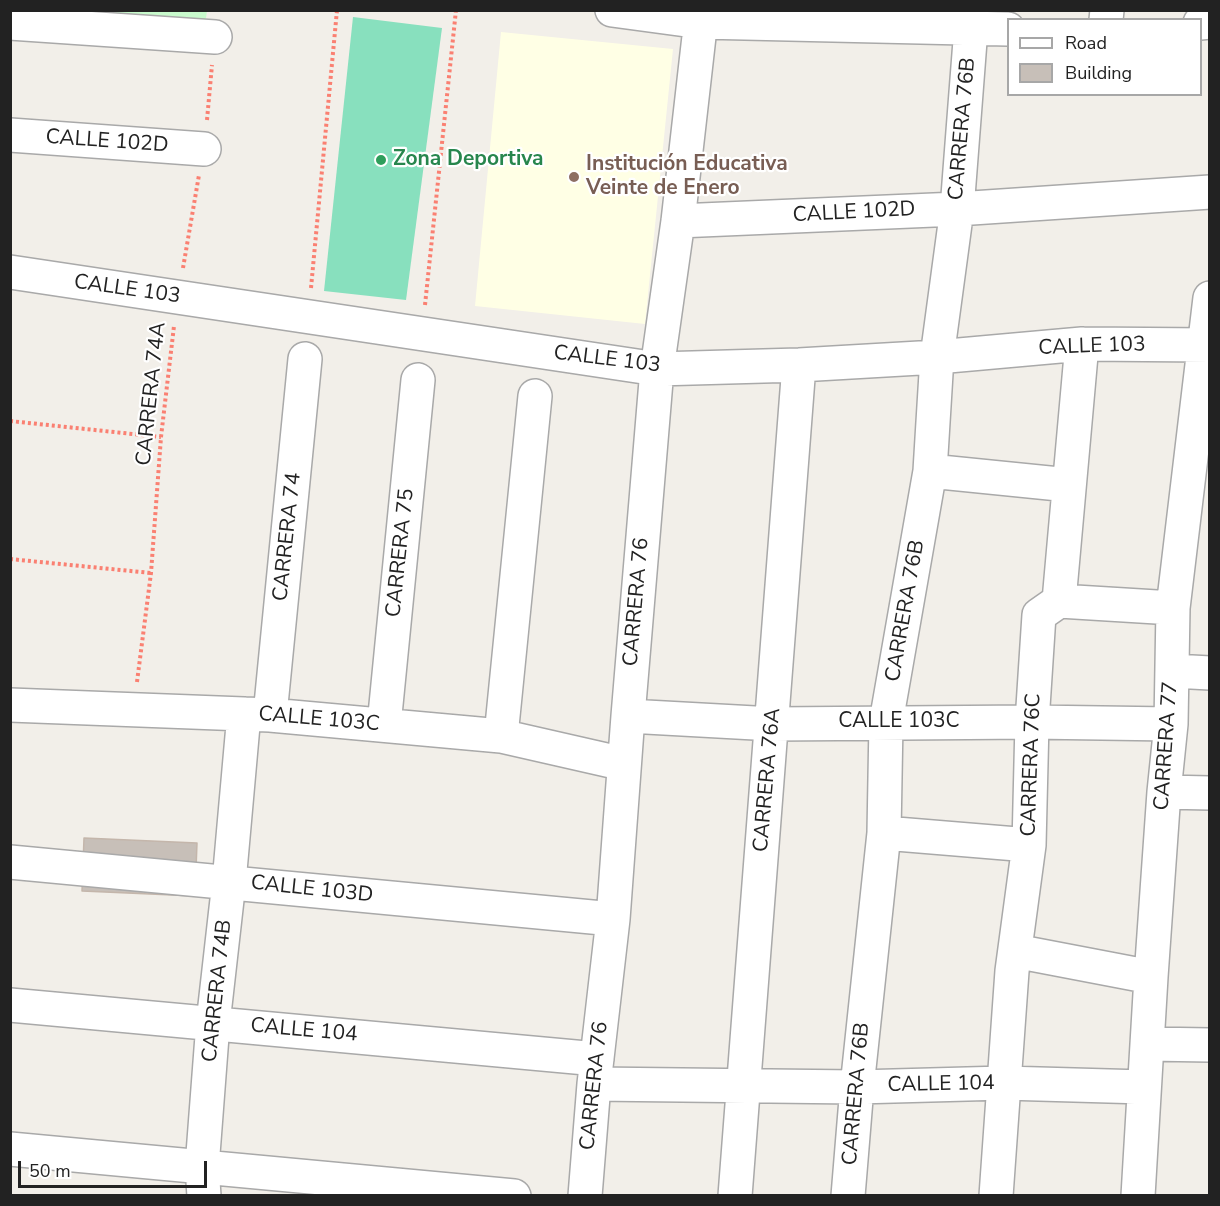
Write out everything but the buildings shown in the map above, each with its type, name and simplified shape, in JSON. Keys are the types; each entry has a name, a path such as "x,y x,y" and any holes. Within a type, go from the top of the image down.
{"street":[{"path":"612,10 1007,29"},
{"name":"CARRERA 76","path":"585,1196 595,1071 613,919 657,369 678,221 702,16"},
{"path":"10,23 215,37"},
{"name":"CARRERA 76B","path":"848,1196 857,1087 884,833 886,722 930,471 937,357 957,209 971,28"},
{"name":"CALLE 102D","path":"10,135 204,149"},
{"name":"CALLE 102D","path":"678,221 957,209 1209,192"},
{"name":"CALLE 103","path":"10,272 657,369 799,365 937,357 1082,344 1206,345"},
{"name":"CARRERA 77","path":"1138,1196 1151,976 1171,724 1173,608 1206,345 1209,298"},
{"path":"1082,344 1059,601 1173,608"},
{"name":"CARRERA 74","path":"257,715 305,359"},
{"name":"CARRERA 76A","path":"735,1196 799,365"},
{"name":"CARRERA 75","path":"384,725 418,380"},
{"path":"501,736 535,396"},
{"path":"930,471 1069,485"},
{"name":"CARRERA 76C","path":"996,1196 1015,951 1029,845 1032,722 1039,615 1059,601"},
{"path":"1173,671 1209,673"},
{"name":"CALLE 103C","path":"10,705 257,715 501,736 624,764"},
{"name":"CARRERA 74B","path":"203,1181 213,1023 229,882 257,715"},
{"name":"CALLE 103C","path":"628,716 773,724 886,722 1171,724"},
{"path":"1164,792 1209,794"},
{"path":"884,833 1029,845"},
{"name":"CALLE 103D","path":"10,862 613,919"},
{"path":"1015,951 1151,976"},
{"name":"CALLE 104","path":"10,1005 213,1023 595,1071 743,1084 857,1087 1004,1083 1144,1087"},
{"path":"1148,1044 1209,1045"},
{"path":"10,1149 203,1181 514,1196"}],"path":[{"path":"309,317 338,10"},
{"path":"422,334 456,10"},
{"name":"CARRERA 74A","path":"133,710 151,573 160,437 178,297 204,149 215,37"},
{"path":"10,421 160,437"},
{"path":"10,559 151,573"}],"shaded area":[{"name":"Institución Educativa Veinte de Enero","path":"501,32 673,49 645,324 475,306"}],"green space":[{"path":"69,11 207,11 205,25"},
{"name":"Zona Deportiva","path":"353,17 442,28 406,300 324,291"}],"place":[{"name":"Zona Deportiva","path":"381,160"},
{"name":"Institución Educativa Veinte de Enero","path":"574,177"}]}
